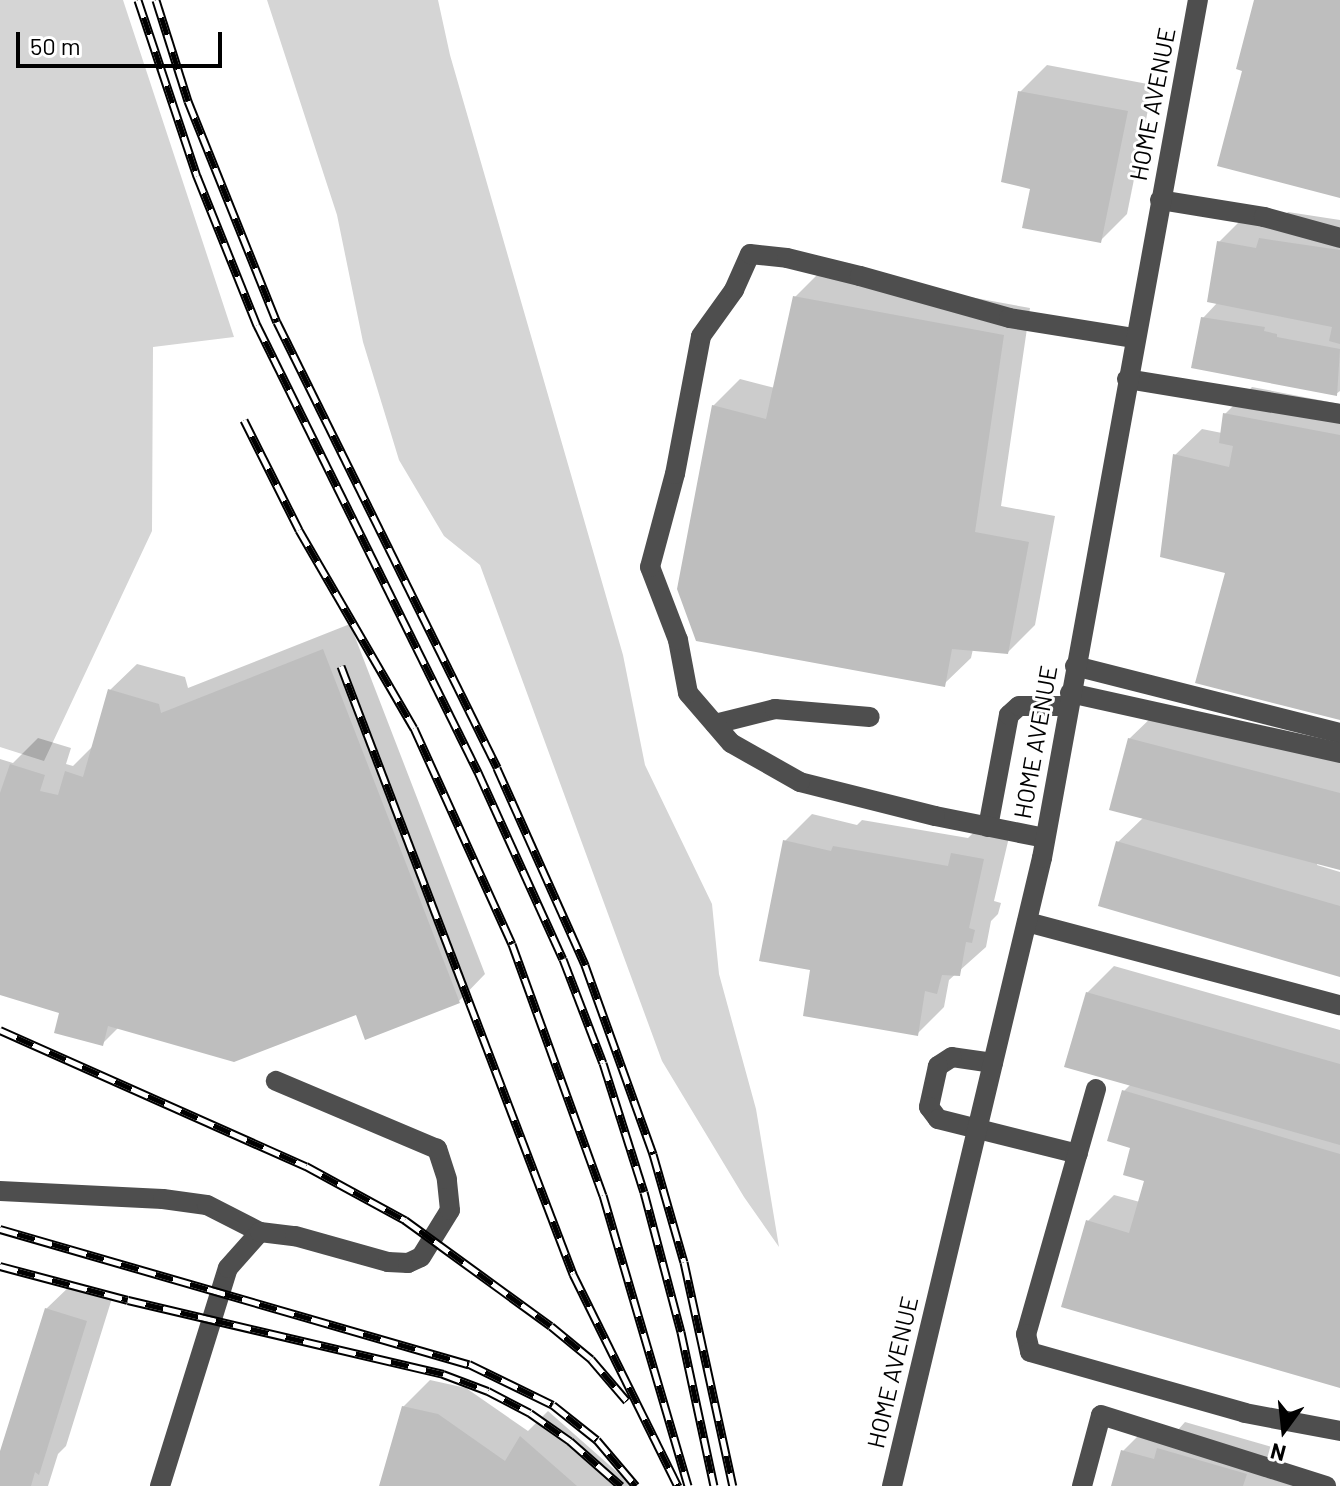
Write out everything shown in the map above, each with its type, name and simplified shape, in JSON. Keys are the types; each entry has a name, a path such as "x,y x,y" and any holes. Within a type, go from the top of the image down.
{"street":[{"name":"HOME AVENUE","path":"892,1486 1045,838 1198,0"},
{"path":"1160,200 1264,217 1340,238"},
{"path":"1045,838 800,782 731,743 688,693 678,640 650,567 675,474 701,336 734,290 750,254 787,258 860,276 1009,318 1134,338"},
{"path":"1127,379 1340,414"},
{"path":"1075,666 1340,733"},
{"path":"988,827 1009,715 1019,706 1069,699 1340,753"},
{"path":"715,724 775,709 870,717"},
{"path":"1027,922 1340,1005"},
{"path":"993,1063 952,1057 938,1066 929,1107 938,1119 1078,1154"},
{"path":"0,1191 163,1199 207,1205 260,1232 295,1236 388,1262 408,1263 421,1257 450,1210 447,1179 437,1149 276,1081"},
{"path":"1096,1089 1026,1334 1030,1352 1245,1413 1340,1431"},
{"path":"160,1486 206,1330 228,1268 260,1232"},
{"path":"1082,1486 1101,1415 1326,1486"}],"shaded area":[{"path":"0,0 123,0 234,337 153,347 152,531 44,761 0,747"},
{"path":"267,0 438,0 450,55 623,655 645,765 712,904 719,974 756,1109 779,1247 744,1197 662,1061 480,565 444,536 399,460 363,342 337,215"}],"building":[{"path":"1254,0 1340,0 1340,198 1217,166 1242,71 1236,69"},
{"path":"1018,91 1128,111 1101,243 1022,228 1030,189 1001,182"},
{"path":"1259,238 1340,250 1340,344 1329,341 1332,327 1207,302 1217,241 1256,248"},
{"path":"793,296 1004,335 975,532 1029,542 1008,654 952,649 945,687 696,641 677,589 712,405 766,419"},
{"path":"1201,317 1265,327 1264,331 1277,334 1277,337 1340,349 1337,396 1191,368"},
{"path":"1223,413 1340,435 1340,720 1195,683 1225,573 1160,557 1173,454 1229,467 1233,446 1219,443"},
{"path":"323,649 460,1003 365,1040 356,1015 234,1062 108,1026 103,1046 54,1033 59,1013 0,995 0,793 10,764 45,775 40,791 58,795 65,771 83,777 108,689 159,704 161,713"},
{"path":"1128,738 1340,793 1340,870 1109,810"},
{"path":"783,840 831,851 833,846 948,866 951,853 984,859 969,928 975,930 972,943 966,942 960,976 942,975 937,994 925,991 918,1036 803,1016 810,970 759,961"},
{"path":"1116,841 1340,906 1340,977 1098,906"},
{"path":"1086,992 1340,1064 1340,1145 1064,1067"},
{"path":"1122,1090 1340,1154 1340,1388 1061,1307 1086,1220 1129,1233 1144,1181 1123,1175 1130,1148 1107,1141"},
{"path":"45,1308 87,1321 39,1475 35,1472 31,1486 0,1486 0,1451"},
{"path":"402,1406 438,1414 505,1461 520,1436 577,1486 379,1486"},
{"path":"1157,1448 1247,1474 1243,1486 1111,1486 1121,1450 1154,1459"}],"railway":[{"path":"138,0 197,176 257,325 478,772 563,959 603,1063 644,1192 681,1332 714,1486"},
{"path":"156,0 188,101 277,322 497,768 585,965 653,1154 684,1262 733,1486"},
{"path":"244,420 299,530 414,728 512,944 603,1195 688,1486"},
{"path":"341,666 573,1274 678,1486"},
{"path":"0,1030 306,1166 405,1220 551,1326 591,1359 627,1401"},
{"path":"0,1229 469,1364 553,1405 597,1440 636,1486"},
{"path":"0,1266 128,1300 443,1374 488,1391 530,1413 570,1441 621,1486"}]}
